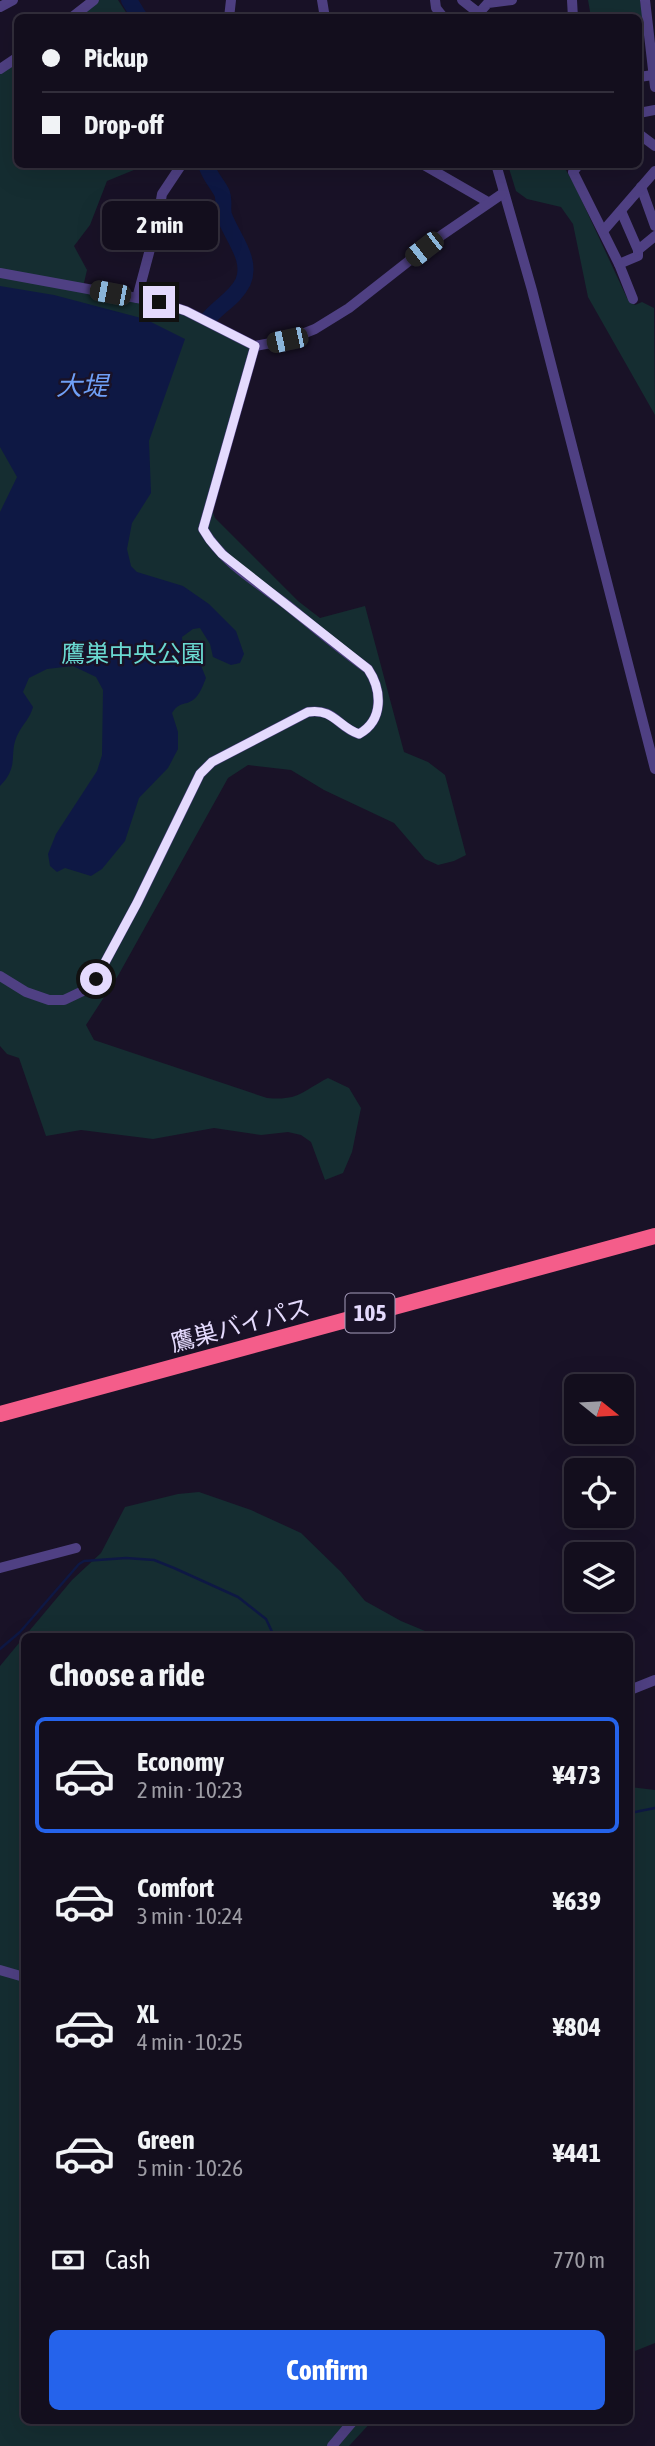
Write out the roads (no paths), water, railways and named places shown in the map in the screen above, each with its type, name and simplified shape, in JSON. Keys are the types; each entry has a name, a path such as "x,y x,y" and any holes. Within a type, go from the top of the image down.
{"highway":[{"name":"鷹巣バイパス","path":"0,1413 655,1236"}],"street":[{"path":"0,7 13,0"},
{"path":"76,14 94,0"},
{"path":"462,0 481,14"},
{"path":"488,2 512,0"},
{"path":"645,0 644,35 655,87"},
{"path":"642,77 653,75"},
{"path":"137,298 158,223 162,194 179,168"},
{"path":"429,168 488,202"},
{"path":"497,168 502,194 532,290 655,769"},
{"path":"576,168 573,172 604,230 634,299"},
{"path":"604,230 655,171"},
{"path":"641,187 655,226"},
{"path":"0,273 137,298 186,311 255,346 287,340 315,329 349,308 502,194"},
{"path":"619,264 638,257 638,250 621,211"},
{"path":"638,250 655,236"},
{"path":"0,976 26,992 50,1000 64,1000 85,990 96,979 137,903 200,774 212,762 308,712 320,710 337,719 347,730 359,734 368,729 376,719 378,701 375,680 368,669 230,561 203,529 255,346"},
{"path":"0,1568 76,1548"},
{"path":"633,1688 655,1680"},
{"path":"0,1970 21,1976"},
{"path":"332,2446 351,2424"}],"water":[{"name":"大堤","path":"0,286 54,295 145,319 185,339 149,441 151,493 132,523 127,549 131,566 137,572 183,586 209,604 236,631 244,654 240,663 231,665 213,657 210,644 200,628 193,629 182,637 183,651 200,663 206,678 195,698 180,705 172,713 178,732 178,749 168,768 139,798 125,841 102,869 91,876 65,868 57,872 50,866 48,854 56,834 97,771 102,755 103,690 96,677 73,666 47,669 29,678 23,692 33,707 16,739 10,772 0,786 0,512 17,477 0,447"}],"waterway":[{"path":"129,0 138,14"},
{"path":"208,168 222,193 224,215 245,265 240,288 209,318"},
{"path":"0,1649 20,1632 79,1564 84,1561 126,1558 154,1560 238,1597 266,1619 273,1633"},
{"path":"633,1812 655,1808"}],"park label":[{"name":"鷹巣中央公園","path":"133,653"}]}
